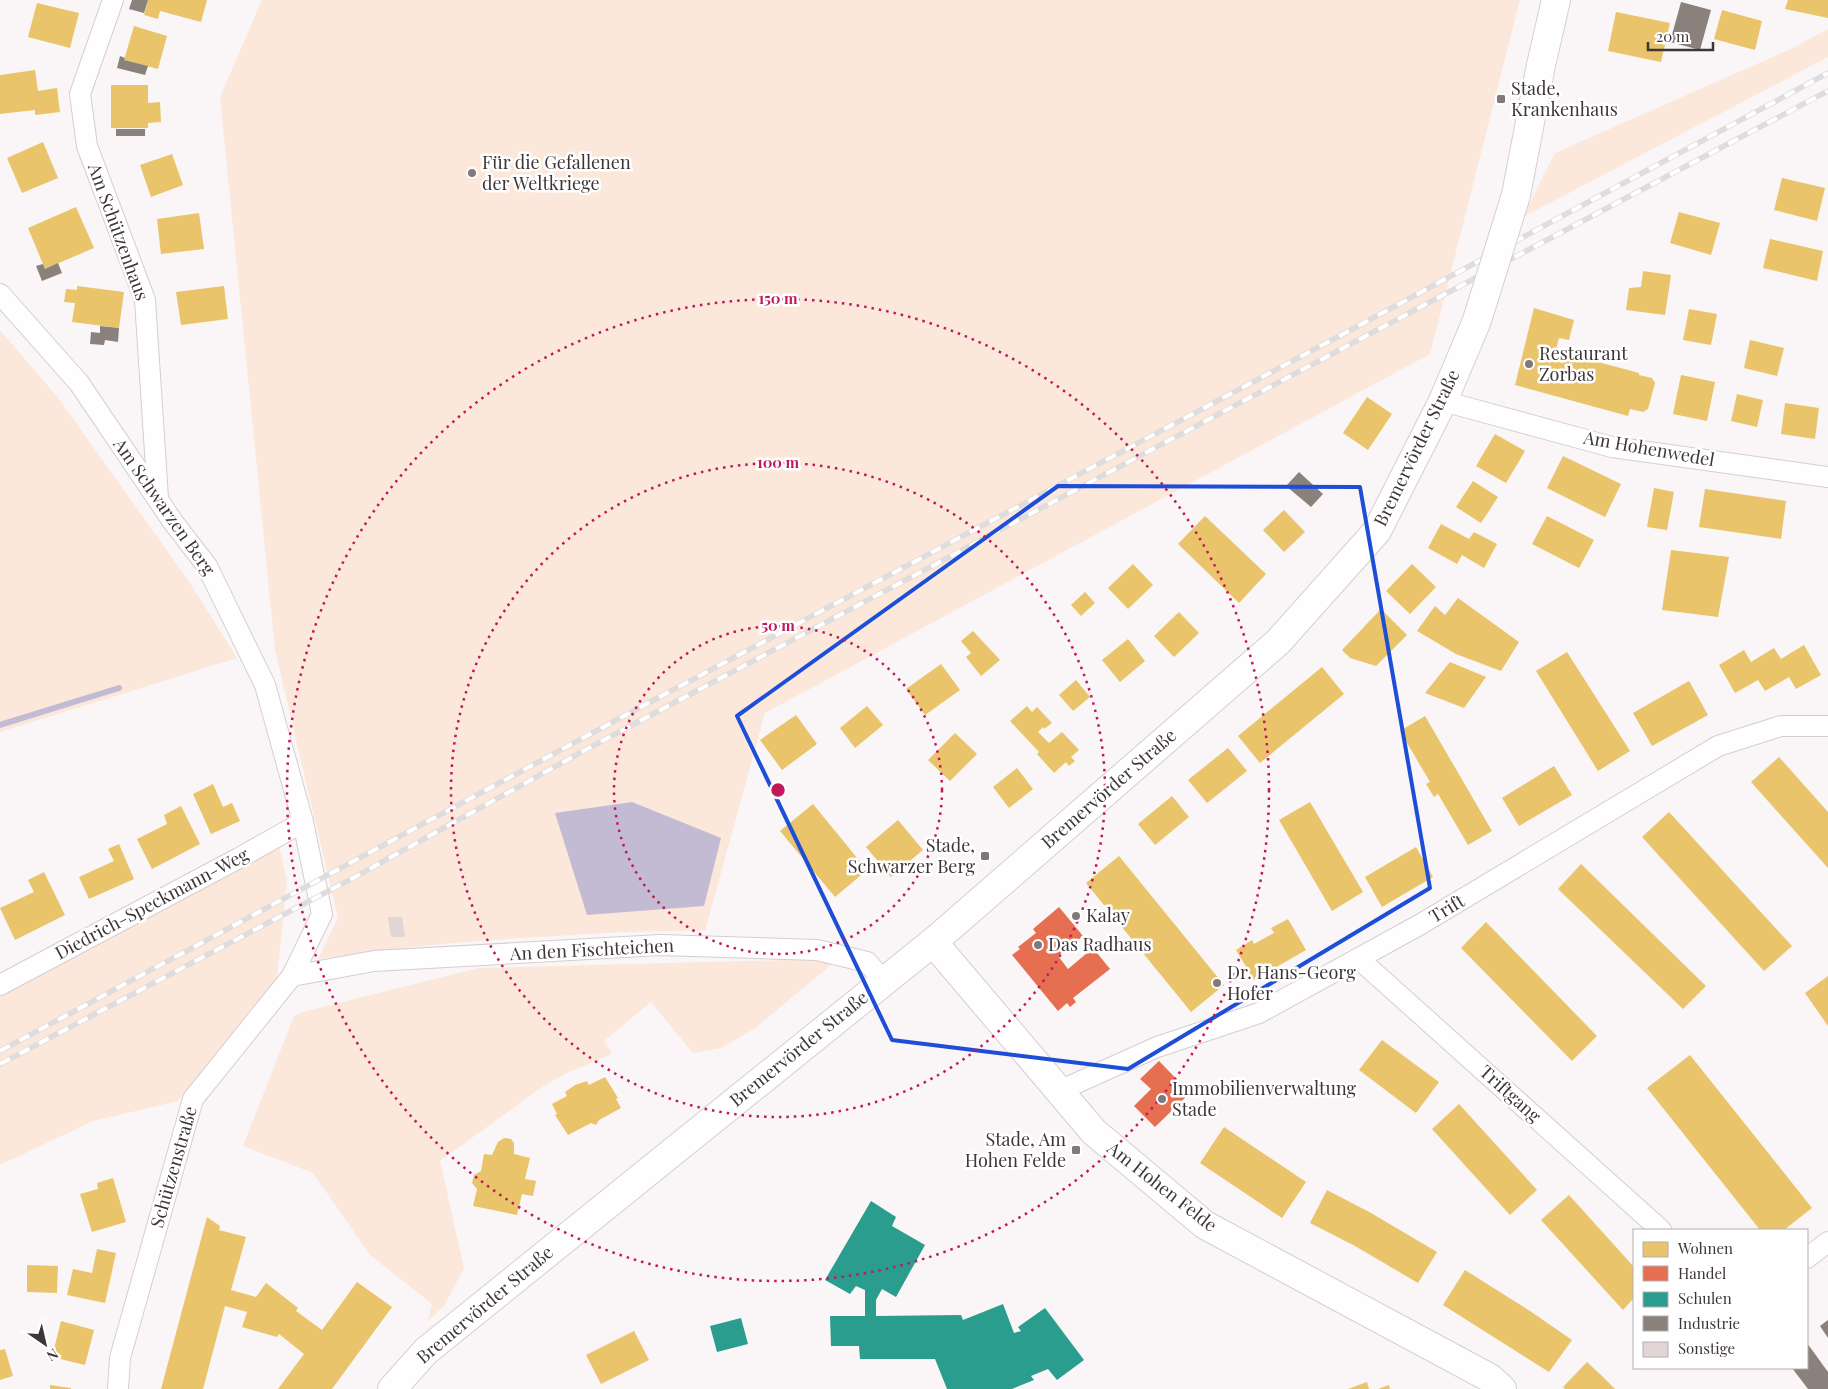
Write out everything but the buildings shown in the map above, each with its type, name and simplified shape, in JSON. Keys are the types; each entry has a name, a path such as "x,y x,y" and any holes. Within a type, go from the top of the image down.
{"main road":[{"name":"Bremervörder Straße","path":"392,1389 426,1351 876,971 933,942 1278,642 1377,531 1443,401 1476,323 1516,195 1541,65 1556,0"},
{"name":"Am Hohen Felde","path":"933,942 1094,1132 1205,1225 1490,1378 1502,1389"}],"street":[{"name":"Am Schützenhaus","path":"113,0 80,94 87,146 145,300 159,500"},
{"name":"Am Schwarzen Berg","path":"0,294 79,383 173,522 208,566 265,685 303,822 322,914 292,976"},
{"name":"Am Hohenwedel","path":"1443,401 1612,446 1828,477"},
{"name":"Trift","path":"1059,1091 1157,1046 1259,1013 1430,919 1718,746 1781,726 1828,726"},
{"name":"Diedrich-Speckmann-Weg","path":"0,985 230,863 303,822"},
{"name":"An den Fischteichen","path":"292,976 374,961 660,945 817,950 876,971"},
{"name":"Triftgang","path":"1359,959 1660,1229"},
{"name":"Schützenstraße","path":"118,1389 120,1358 193,1099 292,976"},
{"path":"1808,1257 1828,1242"}],"highlighted area":[{"path":"1058,486 1360,487 1430,888 1128,1069 892,1040 737,716"}],"shaded area":[{"path":"262,0 1520,0 1430,354 765,713 705,931 631,932 497,940 407,948 318,959 338,918 275,650 220,97"},
{"path":"1828,29 1828,57 1523,217 1555,153 1793,48"},
{"path":"0,330 59,399 190,583 237,658 0,732"},
{"path":"632,802 721,838 704,906 587,915 555,813"},
{"path":"278,841 287,881 277,977 178,1101 93,1121 0,1165 0,989"},
{"path":"826,959 832,964 754,1029 721,1048 693,1053 651,1002 604,1041 612,1054 569,1072 545,1085 440,1161 464,1268 444,1306 428,1321 432,1304 370,1255 313,1173 243,1146 294,1016 302,1012 479,968"}],"waterway":[{"path":"0,725 119,688"}],"railway":[{"path":"0,1051 1828,73"},
{"path":"0,1064 355,877 587,749 1828,91"}],"place":[{"name":"Stade, Krankenhaus","path":"1501,99"},
{"name":"Für die Gefallenen der Weltkriege","path":"472,173"},
{"name":"Restaurant Zorbas","path":"1529,364"},
{"name":"Stade, Schwarzer Berg","path":"985,856"},
{"name":"Kalay","path":"1076,916"},
{"name":"Das Radhaus","path":"1038,945"},
{"name":"Dr. Hans-Georg Hofer","path":"1217,983"},
{"name":"Immobilienverwaltung Stade","path":"1162,1099"},
{"name":"Stade, Am Hohen Felde","path":"1076,1150"}]}
